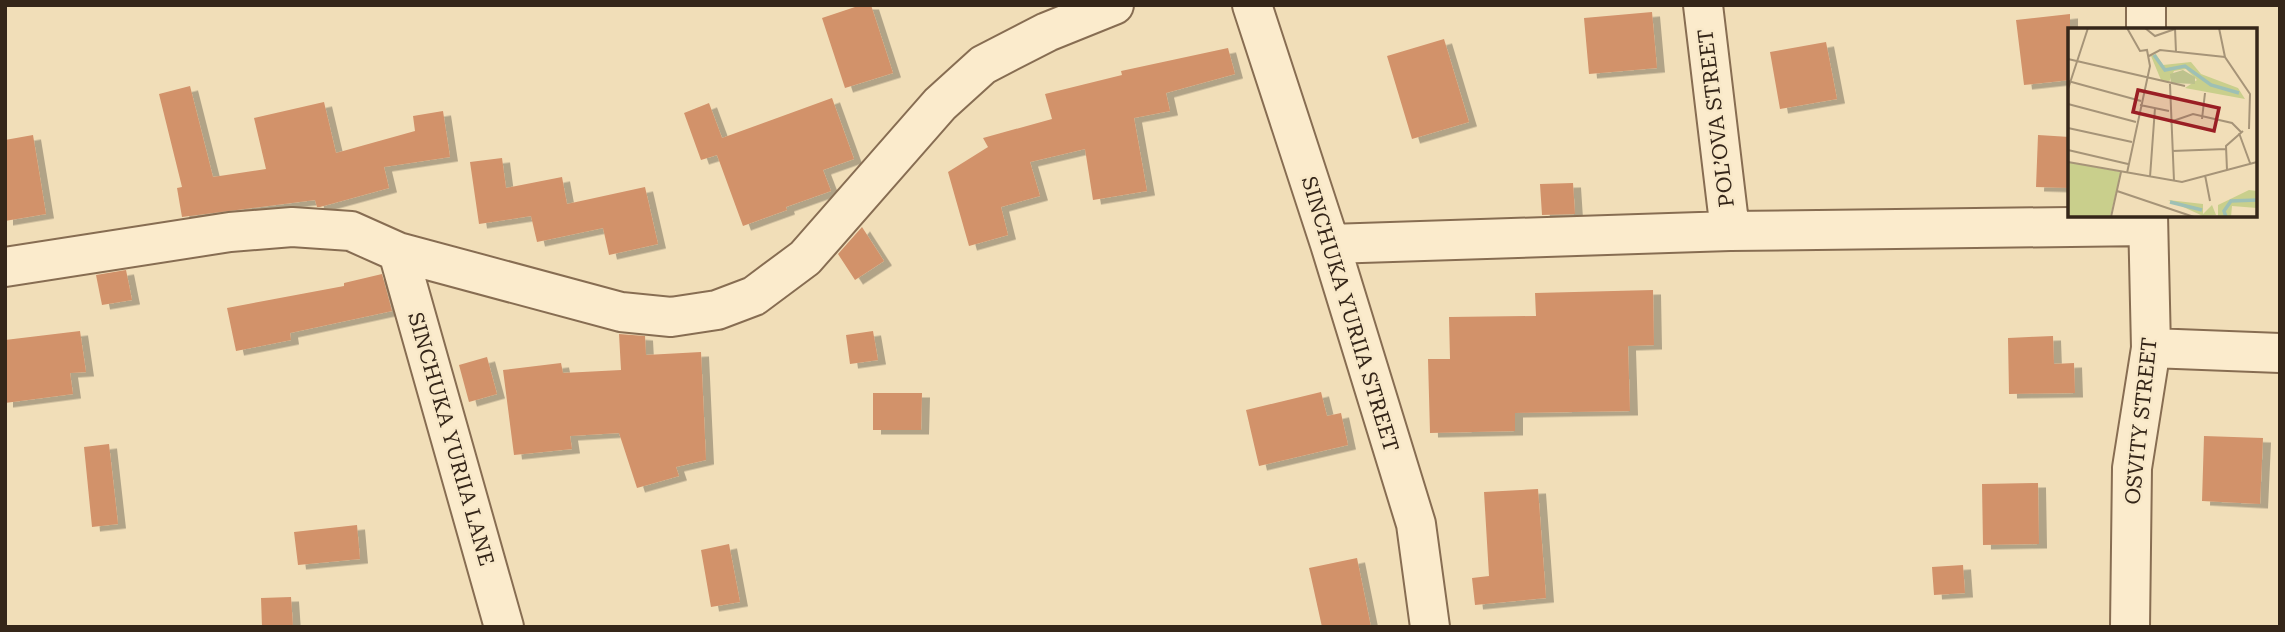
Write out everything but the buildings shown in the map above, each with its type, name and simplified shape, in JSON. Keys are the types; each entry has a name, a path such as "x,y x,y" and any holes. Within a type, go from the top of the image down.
{"street":[{"path":"5,267 230,232 292,227 351,230 398,252 621,312 671,317 717,310 754,296 805,258 940,104 983,65 1047,32 1114,5"},
{"name":"SINCHUKA YURIIA STREET","path":"1252,5 1330,244 1416,524 1430,627"},
{"name":"POL’OVA STREET","path":"1703,5 1730,231"},
{"path":"2146,5 2146,28"},
{"path":"1330,244 2148,220"},
{"name":"OSVITY STREET","path":"2130,627 2132,468 2151,348 2148,220"},
{"name":"SINCHUKA YURIIA LANE","path":"398,252 504,627"},
{"path":"2151,348 2280,353"}]}
